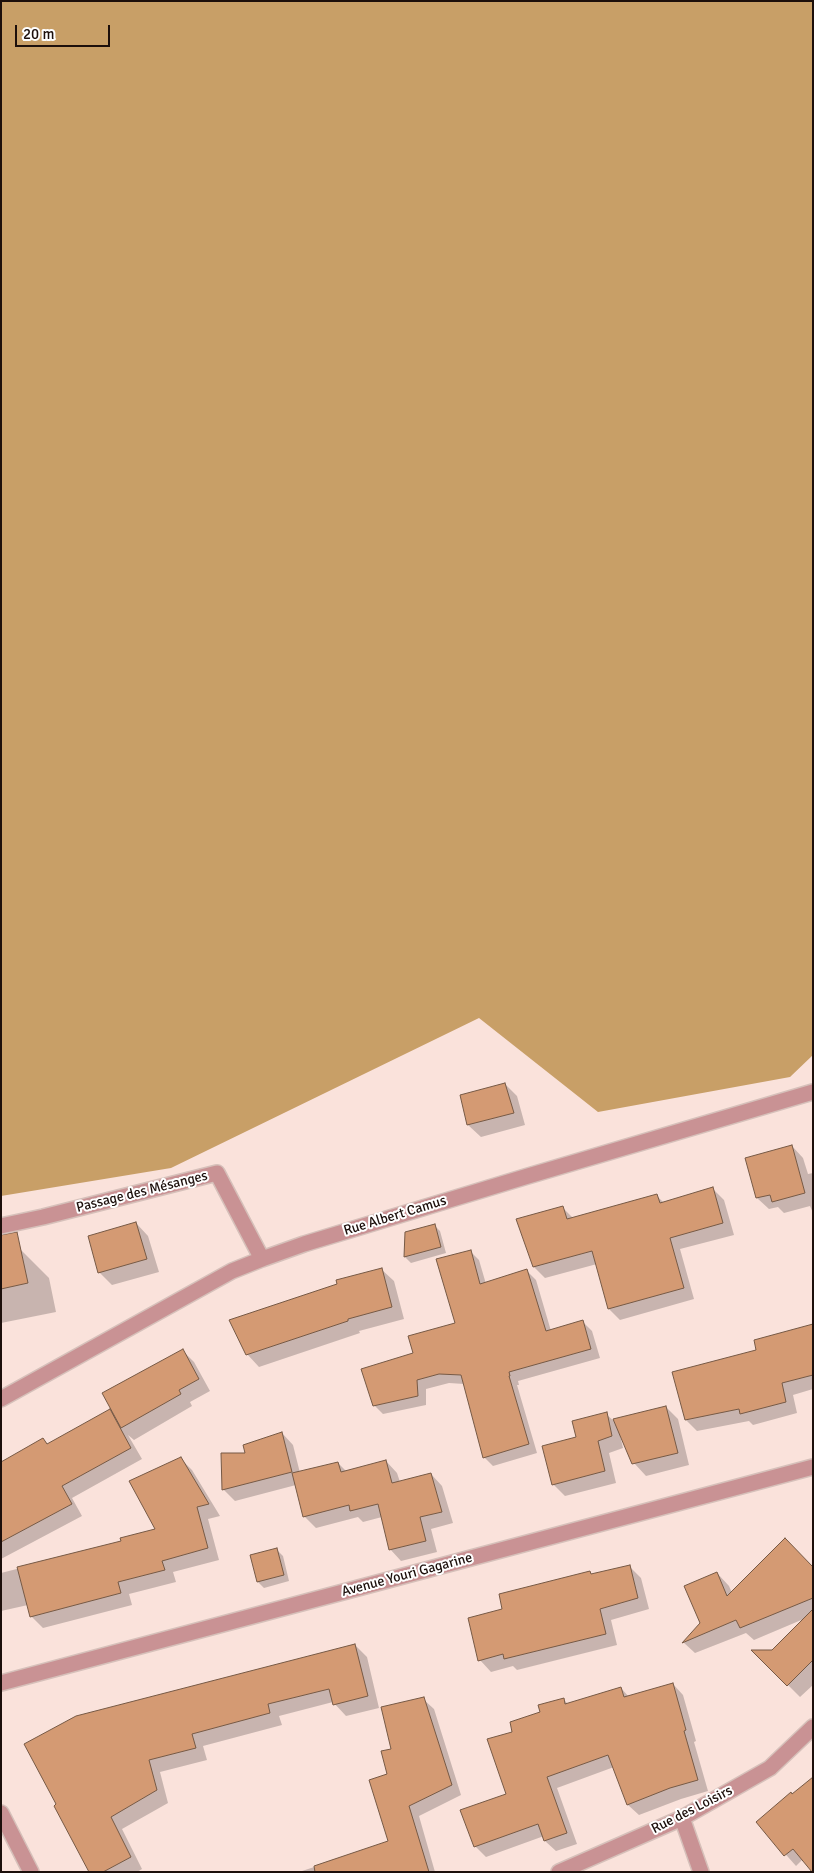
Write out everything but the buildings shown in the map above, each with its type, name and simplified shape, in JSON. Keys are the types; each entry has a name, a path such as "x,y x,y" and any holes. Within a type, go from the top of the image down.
{"street":[{"name":"Rue Albert Camus","path":"1,1399 232,1271 262,1259 304,1244 528,1176 813,1092"},
{"name":"Passage des Mésanges","path":"1,1226 217,1173 262,1259"},
{"name":"Avenue Youri Gagarine","path":"1,1683 813,1467"},
{"name":"Rue des Loisirs","path":"558,1872 682,1818 770,1768 813,1727"},
{"path":"1,1813 31,1872"},
{"path":"682,1818 701,1872"}],"shaded area":[{"path":"1,1 813,1 813,1055 790,1077 598,1112 479,1018 171,1168 1,1196"}]}
